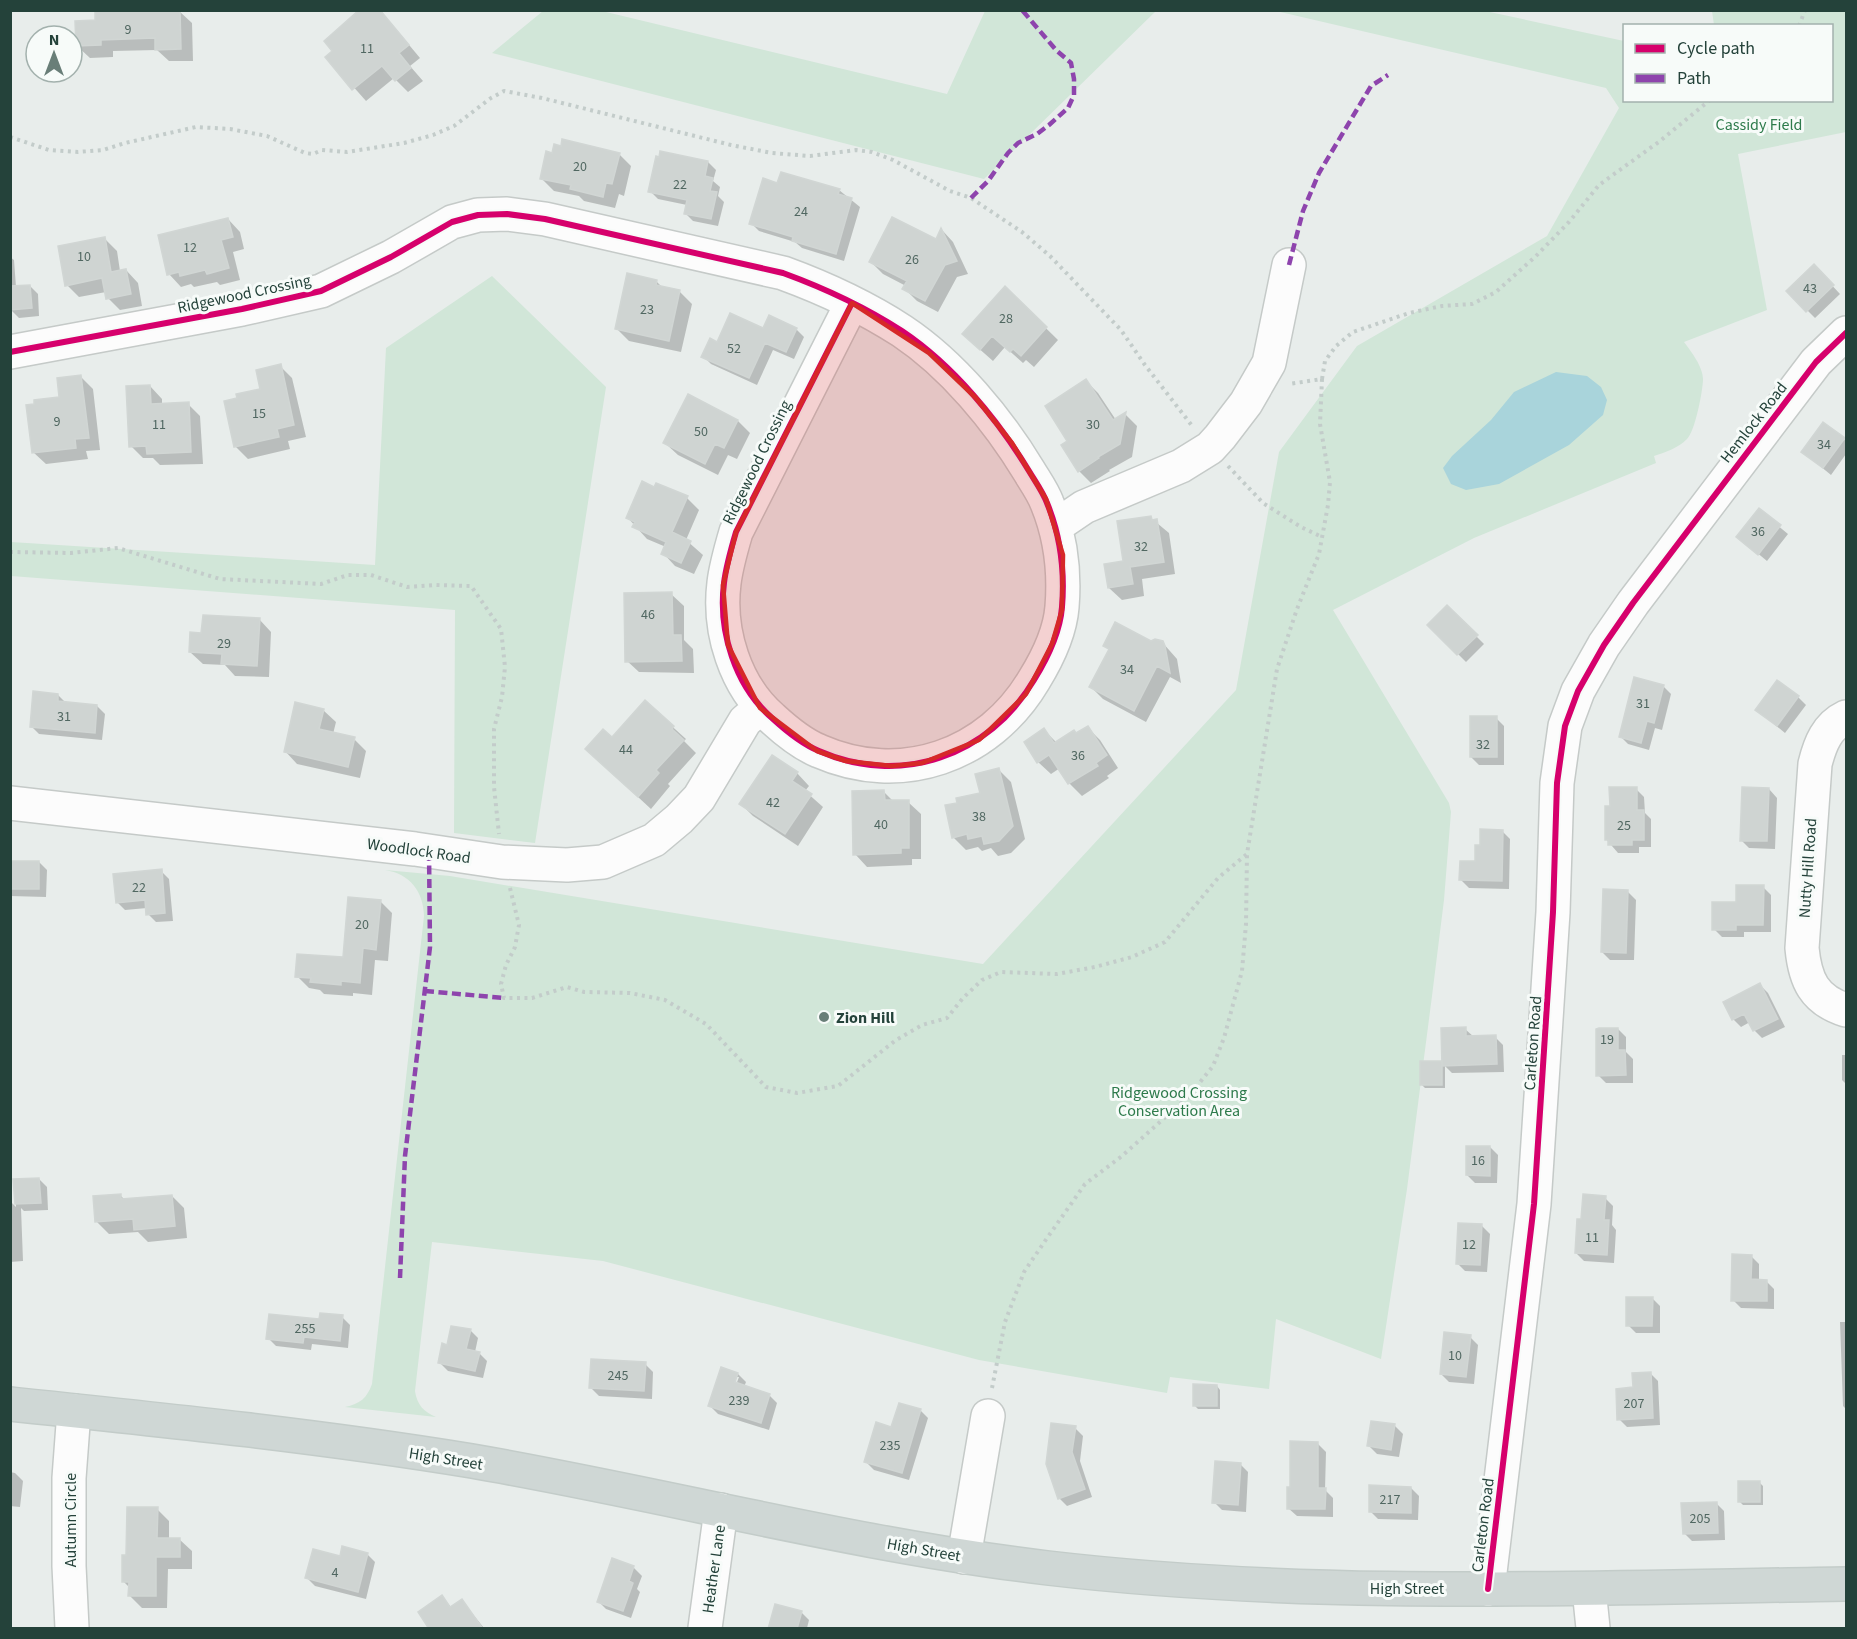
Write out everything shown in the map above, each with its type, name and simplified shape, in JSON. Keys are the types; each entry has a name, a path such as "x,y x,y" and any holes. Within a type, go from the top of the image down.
{"main road":[{"name":"High Street","path":"10,1404 354,1443 461,1460 964,1557 1047,1568 1236,1584 1320,1588 1589,1589 1846,1584"}],"street":[{"name":"Ridgewood Crossing","path":"10,352 242,309 321,291 391,257 452,222 478,215 507,214 545,219 783,273 809,282 852,303 903,332 955,376 976,398 1012,443 1046,500 1056,526 1063,555 1062,610 1052,644 1040,671 1026,694 998,726 979,740 957,752 922,763 892,766 846,761 817,751 797,738 760,708 741,677 728,645 723,618 723,585 736,532 852,303"},
{"path":"1056,526 1084,507 1181,466 1210,448 1246,403 1269,363 1289,265"},
{"name":"Hemlock Road","path":"1686,532 1816,362 1846,333"},
{"name":"Carleton Road","path":"1488,1589 1534,1203 1554,912 1556,806 1561,743 1567,717 1578,690 1604,645 1686,532"},
{"name":"Woodlock Road","path":"10,803 502,861 567,866 603,861 654,840 680,819 699,798 746,721 760,708"},
{"name":"Nutty Hill Road","path":"1846,717 1824,736 1815,764 1802,948 1807,975 1812,987 1834,1006 1846,1010"},
{"name":"Autumn Circle","path":"72,1629 69,1478 74,1411"},
{"path":"964,1557 988,1416"},
{"name":"Heather Lane","path":"705,1629 721,1510"},
{"path":"1589,1589 1593,1629"}],"path":[{"path":"10,137 49,150 78,152 103,150 125,142 196,127 230,129 267,136 305,153 313,154 322,150 347,152 433,135 454,126 504,91 772,153 810,156 856,150 872,152 893,160 950,191 971,198 1022,232 1050,256 1121,330 1178,409 1210,448 1263,503 1301,527 1322,537"},
{"path":"988,1416 1005,1322 1024,1272 1085,1184 1122,1156 1189,1096 1213,1066 1224,1038 1242,971 1246,924 1247,854 1277,669 1318,554 1329,505 1330,482 1320,424 1325,361 1336,346 1353,332 1431,308 1472,304 1496,292 1569,222 1599,185 1660,141 1708,102"},
{"path":"1259,382 1268,385 1300,384 1322,379"},
{"path":"10,552 71,553 118,548 220,579 321,584 348,575 371,575 406,587 471,586 501,629 505,667 502,697 495,729 494,787 502,861 519,925 515,947 506,965 501,984 504,998 532,998 567,987 584,992 630,993 665,1000 706,1024 766,1087 797,1093 838,1086 896,1040 922,1025 946,1018 982,980 1001,972 1057,974 1132,957 1165,942 1218,878 1247,854"}],"highlighted area":[{"path":"852,303 929,353 976,398 1012,443 1046,499 1063,555 1062,610 1052,644 1026,694 979,740 922,763 892,766 846,761 817,751 760,708 728,645 723,585 736,532"}],"green space":[{"path":"543,11 602,11 947,94 985,11 1156,11 984,179 492,53"},
{"name":"Ridgewood Crossing Conservation Area","path":"1276,11 1485,11 1623,41 1623,102 1833,102 1833,24 1714,24 1712,11 1846,11 1846,132 1738,154 1767,310 1684,342 1699,364 1703,379 1696,420 1687,439 1676,447 1654,456 1656,463 1474,538 1333,610 1449,803 1451,812 1444,900 1432,996 1407,1189 1381,1359 1276,1319 1269,1389 1170,1377 1167,1393 979,1360 603,1261 432,1242 415,1391 422,1407 436,1417 345,1407 362,1400 372,1384 424,916 421,899 414,885 402,875 385,870 450,876 983,964 1236,690 1279,452 1357,346 1547,236 1619,108 1606,88"},
{"path":"492,276 606,387 535,843 454,833 455,610 11,576 11,542 375,565 386,348"}],"water":[{"path":"1556,372 1587,376 1601,387 1607,400 1603,415 1569,445 1499,484 1466,490 1451,484 1443,468 1452,456 1491,420 1514,392"}],"building":[{"path":"95,10 180,10 181,49 155,50 155,38 101,40 101,45 84,46 84,24 75,24 75,21 95,20"},
{"path":"359,10 380,10 409,45 399,53 411,68 395,81 382,66 352,90 325,57 332,51 324,41"},
{"path":"562,139 620,153 612,184 606,183 603,197 570,189 571,185 540,179 546,151 552,153 554,144 561,146"},
{"path":"660,151 708,161 705,176 713,178 710,191 717,192 711,219 684,214 687,200 648,192 656,156 659,157"},
{"path":"781,172 840,189 838,194 852,198 836,254 792,241 793,237 749,224 763,178 777,183"},
{"path":"892,217 936,239 941,228 957,261 945,265 925,301 902,289 907,281 869,262"},
{"path":"228,218 233,237 221,240 229,268 207,274 205,270 180,276 179,272 167,275 158,235"},
{"path":"105,237 111,272 126,269 131,294 106,299 102,278 65,286 58,246"},
{"path":"1814,264 1834,285 1806,312 1786,291"},
{"path":"627,273 657,280 656,285 680,290 669,341 615,329"},
{"path":"30,285 32,308 10,310 10,286"},
{"path":"1005,286 1047,327 1021,356 1013,349 1010,352 992,336 980,350 962,334"},
{"path":"730,313 763,328 769,315 797,328 786,352 765,343 749,378 701,357 710,338 717,342"},
{"path":"281,364 294,425 277,429 279,437 234,447 224,401 237,398 236,394 260,389 256,370"},
{"path":"81,375 89,438 75,439 76,448 32,453 26,405 34,404 34,400 59,397 57,378"},
{"path":"1086,379 1113,420 1126,412 1120,444 1078,472 1061,445 1067,441 1045,406"},
{"path":"150,385 151,404 189,402 191,452 147,454 146,446 129,447 126,386"},
{"path":"688,394 738,420 724,448 715,444 705,464 663,443"},
{"path":"1823,422 1845,438 1823,468 1801,452"},
{"path":"642,481 654,487 656,483 688,496 672,532 691,541 681,563 661,554 666,542 632,527 635,522 626,518"},
{"path":"1759,508 1781,525 1758,555 1736,537"},
{"path":"1151,516 1152,520 1157,519 1164,562 1130,567 1133,584 1108,588 1104,564 1123,561 1117,521"},
{"path":"672,592 673,635 681,635 682,661 625,662 624,593"},
{"path":"1447,605 1478,635 1457,655 1427,625"},
{"path":"203,615 260,618 257,666 221,664 222,654 189,652 190,632 201,633"},
{"path":"1115,622 1151,641 1155,639 1163,641 1165,646 1170,673 1157,666 1134,711 1089,687 1109,649 1103,646"},
{"path":"1634,677 1664,685 1654,723 1647,721 1641,743 1619,737"},
{"path":"1777,680 1799,696 1777,726 1755,710"},
{"path":"33,691 58,694 58,701 97,705 95,733 30,727"},
{"path":"645,700 674,726 672,729 684,740 656,770 659,773 638,797 585,749 603,729 612,737"},
{"path":"295,702 324,709 319,729 355,737 348,767 284,752"},
{"path":"1470,716 1497,716 1497,757 1470,757"},
{"path":"1088,726 1107,755 1096,763 1098,766 1068,784 1049,755 1037,763 1024,742 1044,728 1054,743 1074,730 1076,733"},
{"path":"772,755 798,772 792,781 812,794 785,834 739,804"},
{"path":"999,768 1013,826 999,841 984,844 982,836 968,839 967,834 952,838 945,805 957,803 956,798 980,793 975,774"},
{"path":"1609,787 1637,787 1637,810 1644,810 1644,840 1632,840 1632,845 1608,845 1608,840 1605,840 1605,806 1610,806"},
{"path":"1742,787 1769,788 1767,841 1740,841"},
{"path":"884,790 885,800 909,800 909,848 901,848 901,853 853,855 852,791"},
{"path":"1480,829 1503,830 1502,881 1459,880 1460,861 1475,861 1475,845 1480,845"},
{"path":"10,861 39,861 39,889 10,889"},
{"path":"162,869 165,913 146,915 145,900 116,903 113,874"},
{"path":"1736,885 1764,885 1763,925 1736,925 1736,930 1712,930 1712,902 1736,902"},
{"path":"1603,889 1628,890 1626,953 1601,952"},
{"path":"348,897 381,900 376,950 363,948 360,983 341,981 341,985 310,982 311,978 295,977 297,954 343,957"},
{"path":"1760,983 1778,1019 1753,1031 1744,1014 1732,1020 1723,1002"},
{"path":"1466,1027 1466,1036 1496,1035 1497,1064 1442,1066 1441,1028"},
{"path":"1618,1028 1618,1050 1625,1050 1626,1075 1596,1076 1596,1029"},
{"path":"1420,1061 1442,1061 1442,1085 1420,1085"},
{"path":"1466,1146 1490,1146 1490,1176 1466,1175"},
{"path":"39,1178 41,1203 15,1204 13,1179"},
{"path":"121,1194 121,1199 172,1195 175,1226 134,1230 133,1219 95,1222 93,1196"},
{"path":"1583,1194 1606,1196 1604,1220 1609,1220 1607,1255 1575,1253 1577,1219 1581,1219"},
{"path":"1458,1223 1482,1224 1480,1265 1456,1264"},
{"path":"1732,1254 1752,1255 1751,1279 1767,1280 1767,1301 1731,1301"},
{"path":"1626,1297 1653,1297 1652,1326 1626,1326"},
{"path":"320,1313 343,1315 340,1341 304,1337 303,1343 266,1339 269,1314 319,1319"},
{"path":"451,1326 471,1329 466,1349 480,1352 475,1371 438,1363 442,1343 447,1345"},
{"path":"1444,1332 1471,1335 1466,1377 1440,1374"},
{"path":"591,1359 646,1362 644,1391 589,1388"},
{"path":"721,1367 738,1373 735,1382 770,1394 761,1423 708,1406"},
{"path":"1651,1372 1653,1418 1617,1420 1616,1389 1633,1387 1632,1373"},
{"path":"1193,1384 1217,1385 1217,1406 1193,1406"},
{"path":"899,1403 921,1409 902,1473 864,1462 876,1422 891,1427"},
{"path":"1371,1421 1395,1424 1391,1450 1367,1446"},
{"path":"1051,1423 1076,1426 1072,1452 1085,1489 1058,1499 1046,1464"},
{"path":"1290,1441 1318,1442 1318,1488 1326,1488 1325,1509 1287,1509 1287,1487 1290,1487"},
{"path":"1215,1461 1241,1463 1238,1505 1212,1503"},
{"path":"1738,1481 1760,1481 1760,1502 1738,1502"},
{"path":"1369,1485 1411,1487 1411,1513 1369,1512"},
{"path":"1717,1502 1718,1533 1683,1534 1681,1503"},
{"path":"127,1507 158,1507 157,1538 180,1538 180,1557 156,1557 156,1596 128,1596 129,1582 122,1582 122,1555 126,1555"},
{"path":"342,1546 368,1553 358,1592 305,1578 313,1549 340,1556"},
{"path":"612,1558 634,1566 629,1581 633,1583 623,1611 597,1602"},
{"path":"442,1595 450,1607 462,1599 483,1629 429,1629 418,1612"},
{"path":"775,1604 802,1611 797,1629 768,1629"}],"marked path":[{"path":"971,198 988,181 1008,153 1018,143 1049,125 1068,108 1074,95 1071,63 1056,50 1022,10"},
{"path":"1289,265 1303,211 1319,173 1371,86 1388,75"},
{"path":"400,1278 405,1156 430,947 429,851"},
{"path":"425,991 504,998"}],"cycle path":[{"path":"10,352 242,309 321,291 391,257 452,222 478,215 507,214 545,219 783,273 829,292 859,306 874,314 902,331 939,360 973,395 1003,432 1041,491 1052,516 1059,541 1063,580 1061,616 1052,645 1034,680 1015,706 993,728 968,745 940,757 911,764 881,766 850,761 819,751 788,732 759,705 748,690 732,656 724,620 725,577 736,532 852,303"},
{"path":"1488,1589 1534,1204 1553,912 1557,783 1565,726 1578,691 1604,645 1633,603 1816,362 1846,333"}],"place":[{"name":"Zion Hill","path":"824,1017"}],"park label":[{"name":"Cassidy Field","path":"1759,124"}]}
